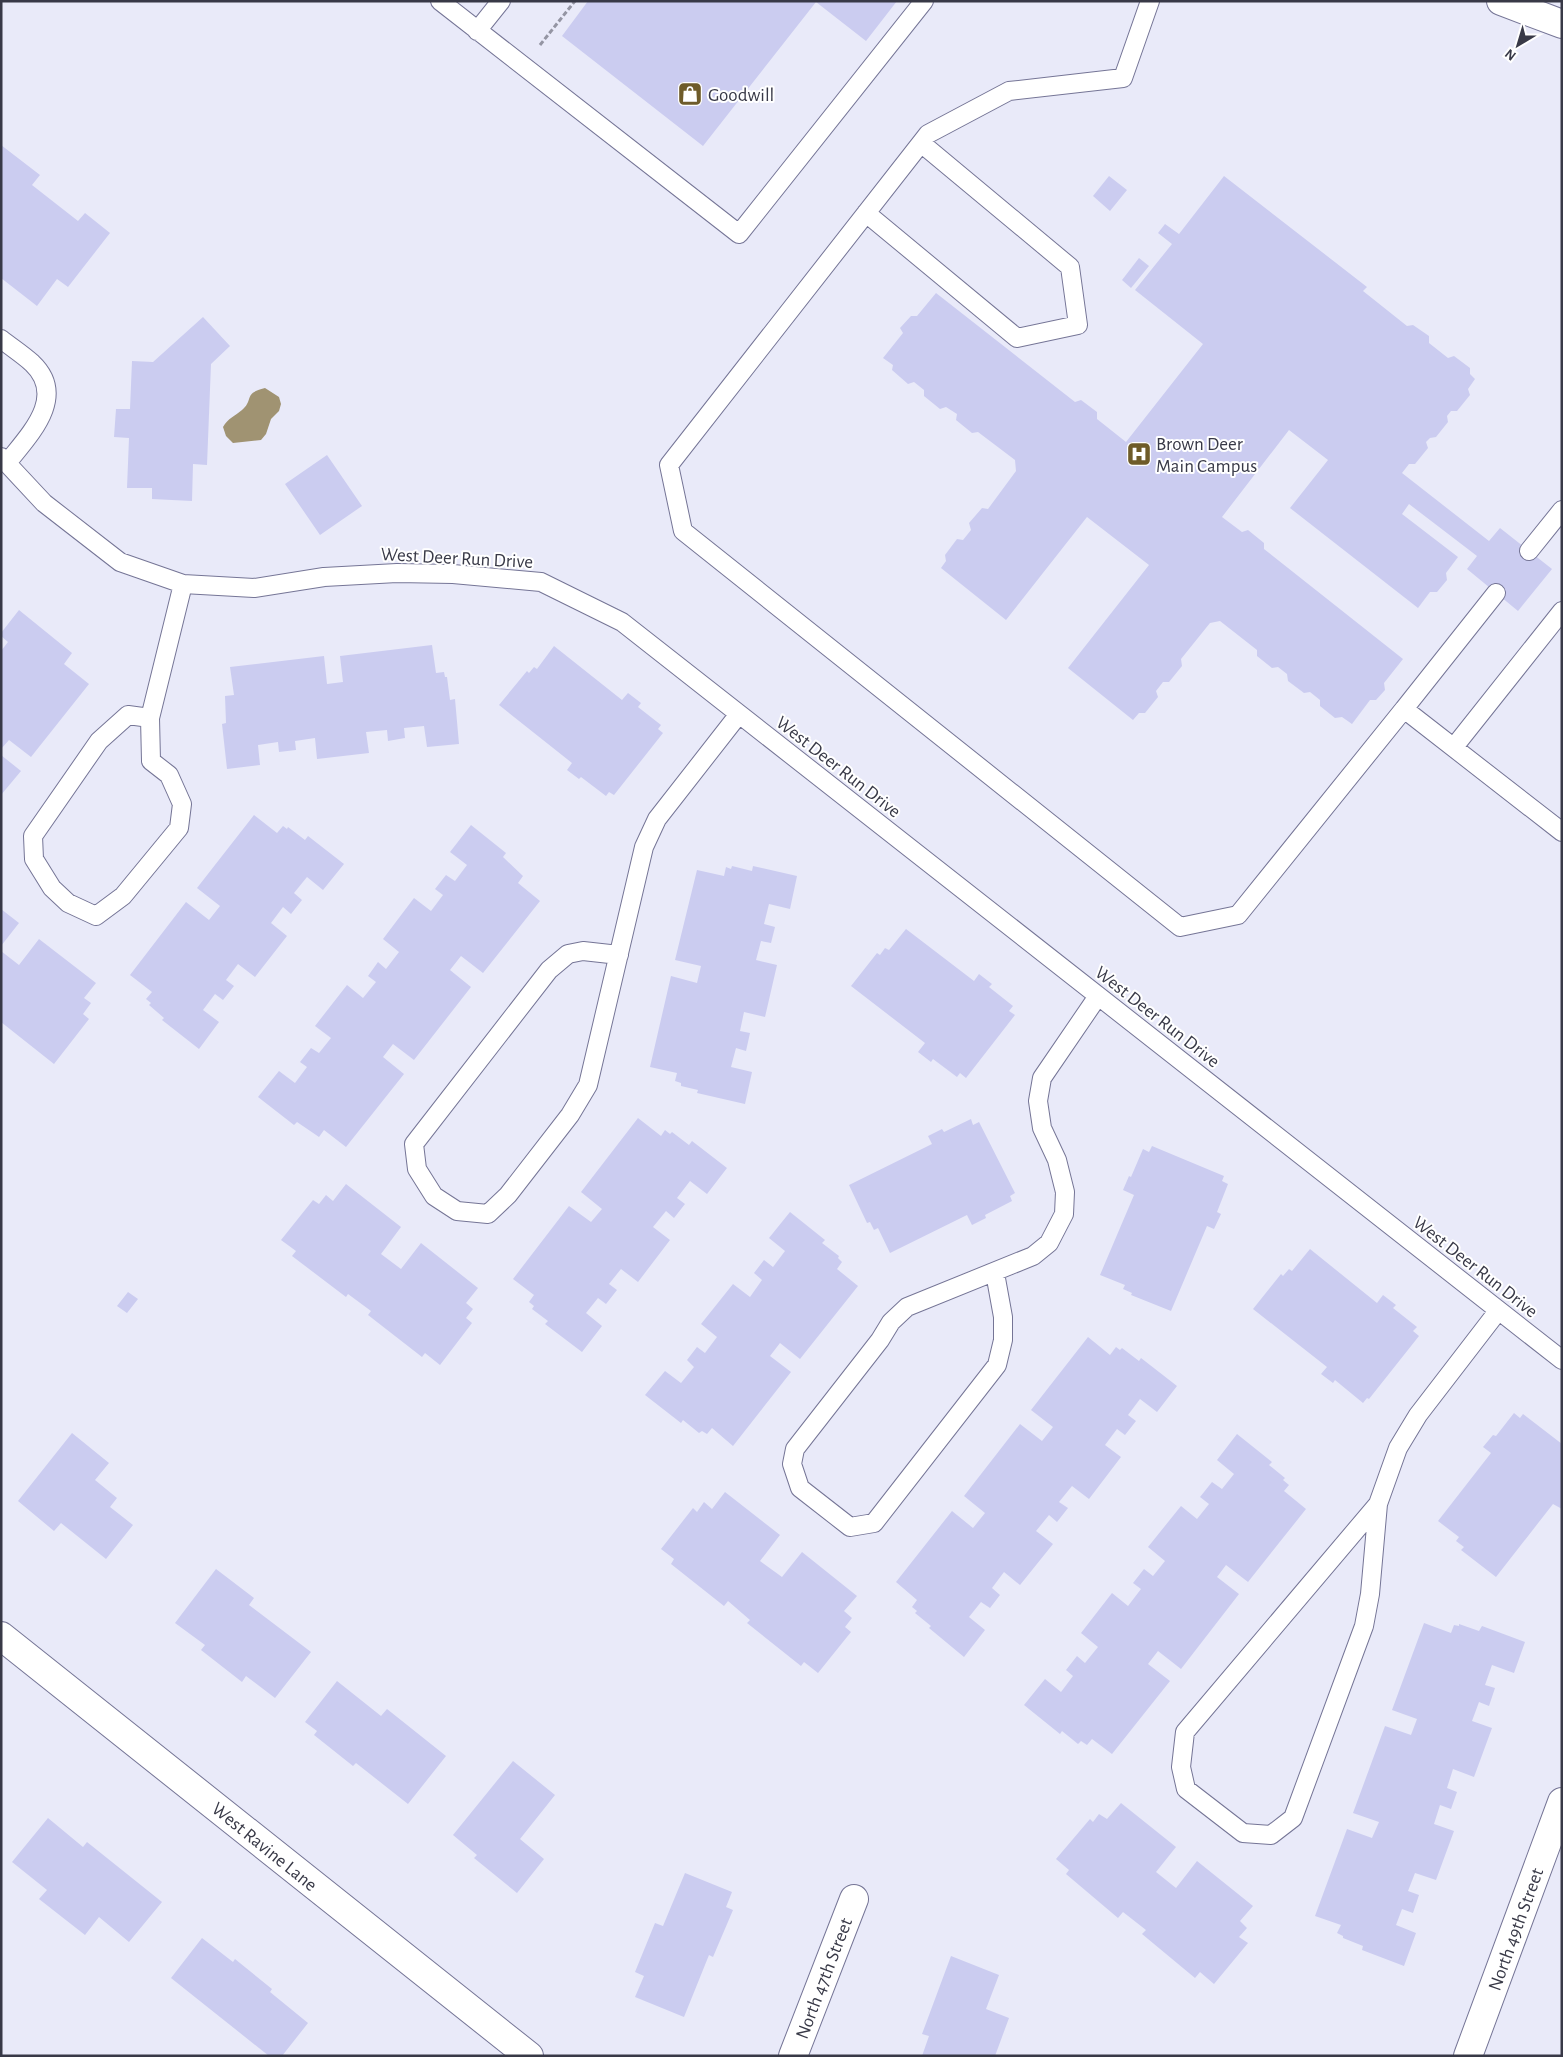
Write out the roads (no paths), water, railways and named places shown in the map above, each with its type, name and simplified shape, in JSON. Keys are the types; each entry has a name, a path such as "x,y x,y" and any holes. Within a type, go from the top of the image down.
{"street":[{"path":"1501,1 1562,24"},
{"name":"West Ravine Lane","path":"1,1636 529,2056"},
{"name":"North 49th Street","path":"1468,2056 1562,1802"},
{"name":"North 47th Street","path":"793,2056 854,1899"}],"lane":[{"path":"440,1 739,234 924,1"},
{"path":"477,31 501,1"},
{"path":"1150,1 1122,78 1008,91 928,134 669,465 683,531 1180,926 1238,915 1496,593"},
{"path":"866,213 1017,338 1078,325 1070,266 921,143"},
{"path":"1,339 33,364 46,386 46,404 36,426 4,460"},
{"name":"West Deer Run Drive","path":"4,460 44,503 120,562 183,584 254,588 324,577 397,573 453,574 541,582 622,622 1562,1360"},
{"path":"1529,551 1562,510"},
{"path":"150,718 128,715 99,741 33,836 34,859 52,888 68,903 96,916 123,896 179,828 182,804 169,775 151,760 150,718 183,584"},
{"path":"1454,747 1562,611"},
{"path":"1404,709 1562,832"},
{"path":"619,955 582,951 568,954 549,970 414,1144 417,1169 434,1196 457,1211 488,1214 508,1195 570,1115 588,1085 619,955 644,847 657,819 739,714"},
{"path":"995,1272 1003,1317 1003,1340 997,1365 874,1523 850,1527 800,1488 792,1464 795,1448 880,1340 891,1322 907,1307 1033,1256 1049,1243 1064,1214 1065,1192 1057,1160 1042,1128 1038,1101 1042,1078 1098,996"},
{"path":"1378,1504 1185,1732 1181,1767 1186,1789 1243,1833 1271,1835 1293,1818 1364,1626 1370,1594 1378,1504 1398,1448 1418,1415 1498,1310"}],"place":[{"name":"Goodwill","path":"690,94"},
{"name":"Brown Deer Main Campus","path":"1139,454"}]}
